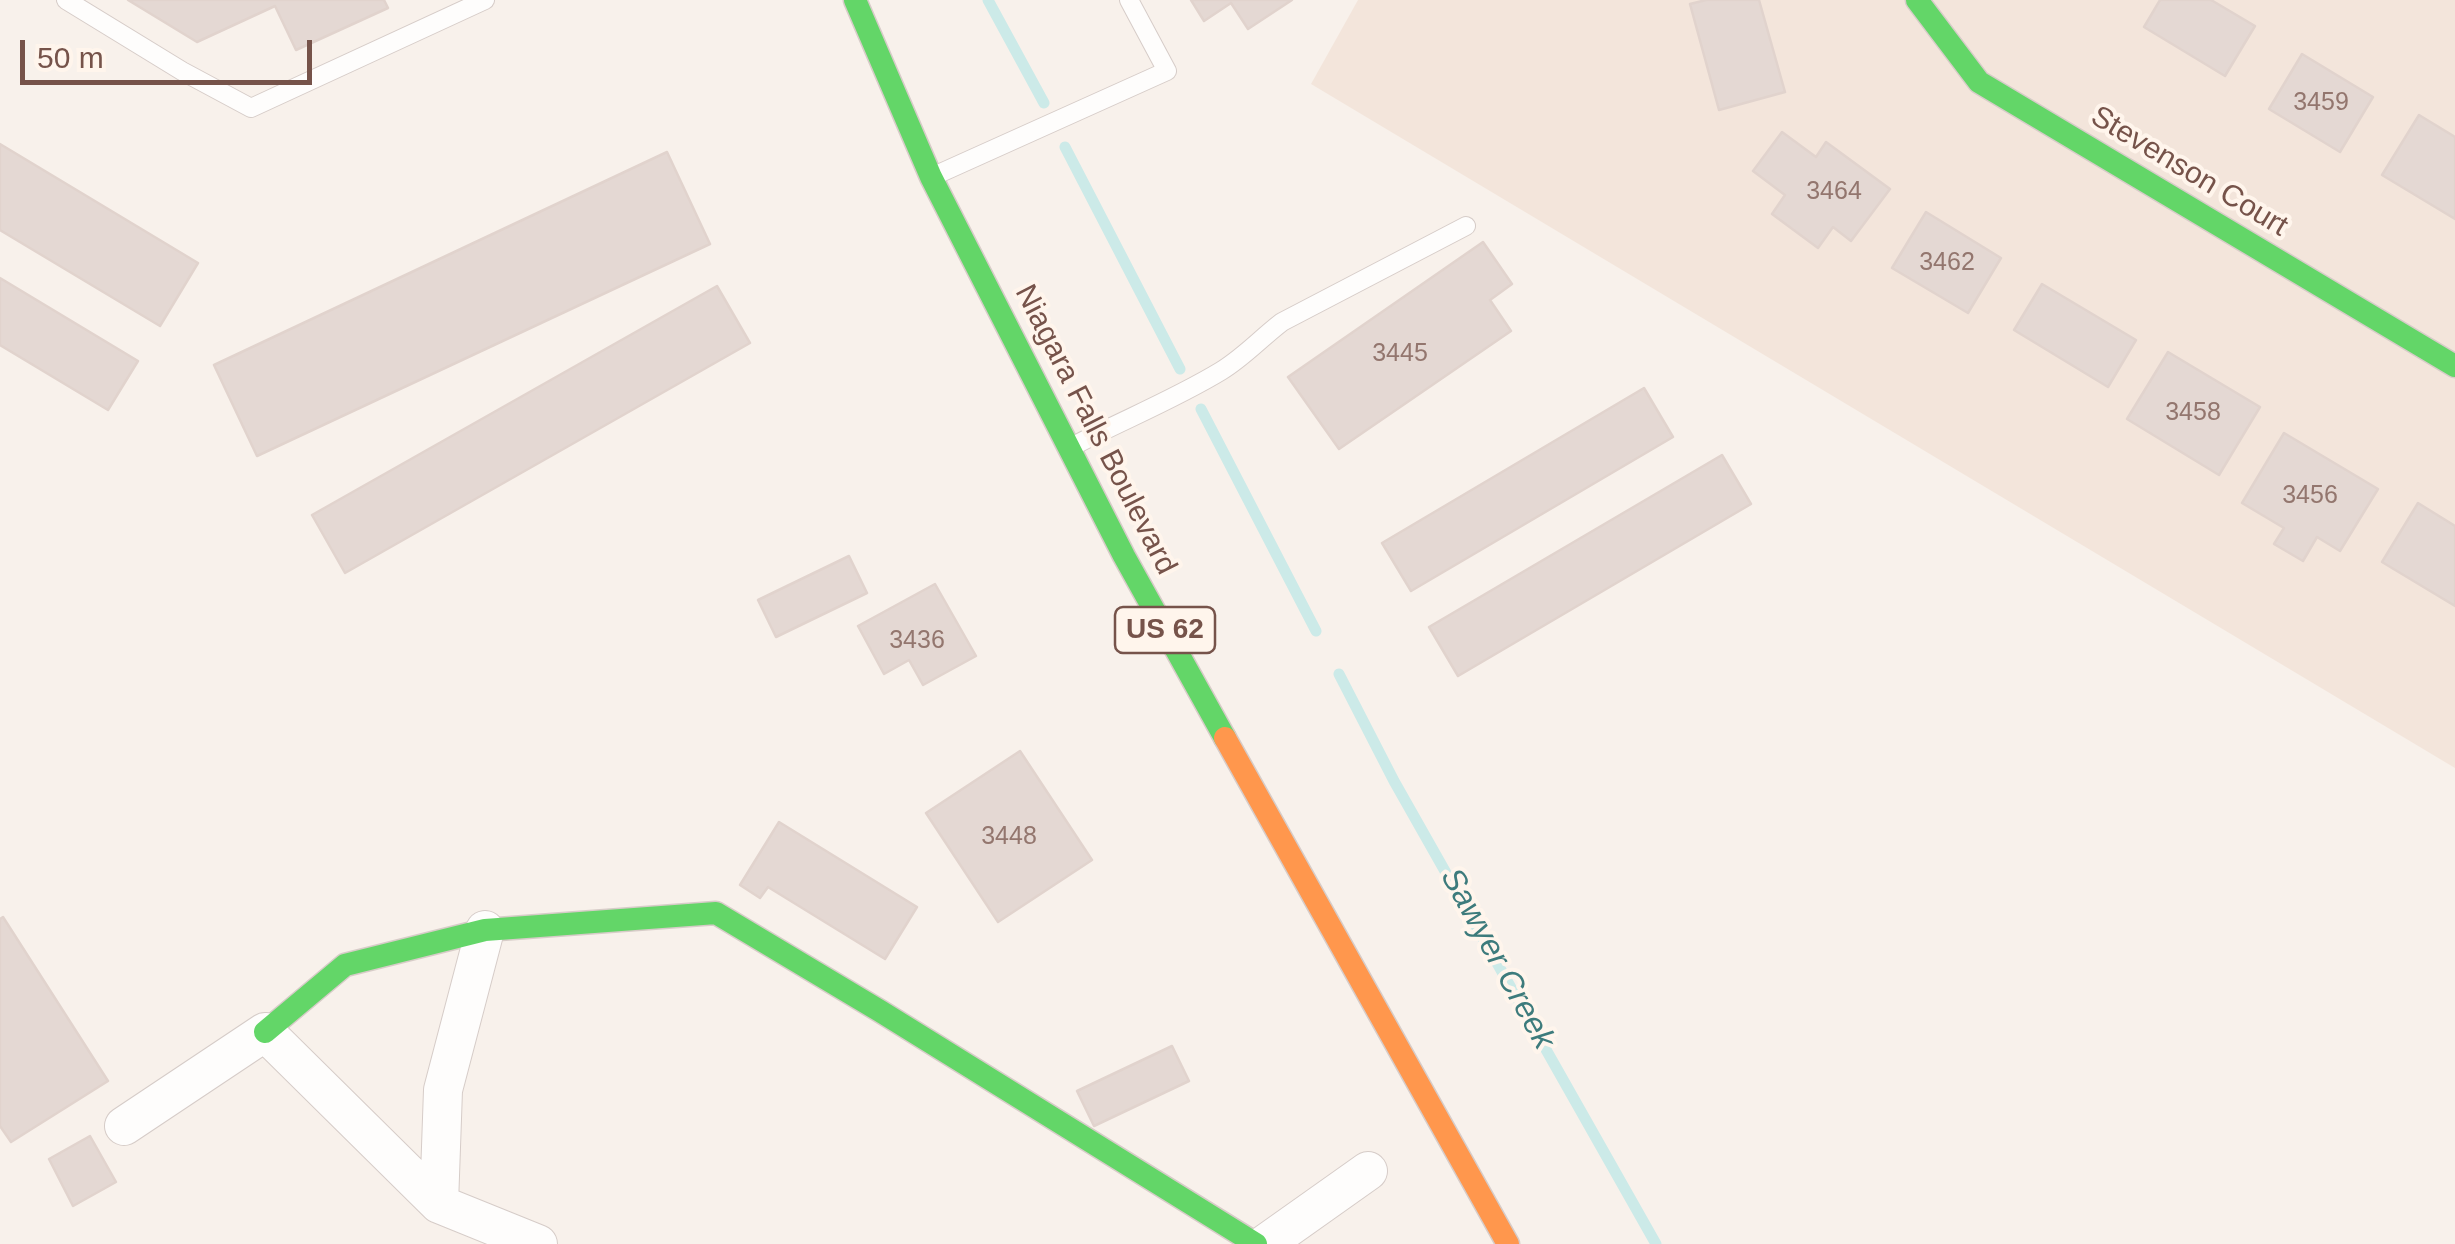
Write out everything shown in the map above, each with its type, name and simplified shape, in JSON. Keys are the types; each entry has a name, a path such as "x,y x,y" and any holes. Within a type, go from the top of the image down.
{"street":[{"name":"Niagara Falls Boulevard","path":"856,0 931,177 1124,556 1508,1244"},
{"name":"Stevenson Court","path":"1918,0 1979,82 2455,366"},
{"path":"124,1126 265,1032 345,966 485,930 716,914 1256,1244"},
{"path":"439,1204 443,1090 485,930"},
{"path":"265,1032 439,1204 538,1244"},
{"path":"1265,1244 1368,1171"}],"lane":[{"path":"66,0 251,108 484,0"},
{"path":"931,177 1166,71 1128,0"},
{"path":"1070,447 1219,372 1282,322 1466,226"}],"shaded area":[{"path":"1358,0 2455,0 2455,768 1311,84"}],"building":[{"path":"128,0 384,0 388,8 296,50 275,6 197,42"},
{"path":"1191,0 1292,0 1248,29 1231,3 1204,21"},
{"path":"1706,0 1759,0 1785,92 1719,110 1690,4"},
{"path":"2160,0 2211,0 2255,26 2225,76 2144,27"},
{"path":"2302,54 2373,97 2340,152 2269,109"},
{"path":"2419,115 2455,137 2455,219 2382,175"},
{"path":"1782,132 1816,157 1826,142 1890,189 1851,241 1833,227 1818,248 1772,214 1785,195 1753,171"},
{"path":"0,144 198,263 160,326 0,230"},
{"path":"667,152 710,244 257,456 214,365"},
{"path":"1926,212 2001,258 1968,313 1892,268"},
{"path":"1483,242 1512,284 1490,300 1511,331 1339,449 1288,377"},
{"path":"0,278 138,361 108,410 0,345"},
{"path":"2042,284 2136,340 2108,387 2014,330"},
{"path":"717,286 750,343 345,573 312,515"},
{"path":"2168,352 2260,407 2219,475 2127,419"},
{"path":"1644,388 1673,437 1411,591 1382,543"},
{"path":"2284,433 2378,489 2340,551 2317,537 2303,561 2274,544 2284,528 2242,503"},
{"path":"1722,455 1751,504 1458,676 1429,627"},
{"path":"2418,503 2455,526 2455,606 2382,562"},
{"path":"849,556 867,593 776,637 758,600"},
{"path":"935,584 976,656 923,685 909,660 884,674 858,626"},
{"path":"1020,751 1092,860 998,922 926,813"},
{"path":"779,822 917,907 885,959 768,887 760,898 740,885"},
{"path":"3,917 108,1081 11,1142 0,1126"},
{"path":"1172,1046 1189,1081 1094,1126 1077,1091"},
{"path":"90,1136 116,1182 73,1206 49,1159"}],"waterway":[{"name":"Sawyer Creek","path":"988,0 1044,103"},
{"name":"Sawyer Creek","path":"1065,147 1180,369"},
{"name":"Sawyer Creek","path":"1201,409 1316,631"},
{"name":"Sawyer Creek","path":"1339,674 1394,781 1656,1244"}],"traffic: fast":[{"path":"855,0 931,177 1124,556 1225,738"},
{"path":"1917,0 1979,82 2455,366"},
{"path":"265,1032 345,965 485,930 716,913 1256,1244"}],"traffic: slow":[{"path":"1225,738 1508,1244"}]}
